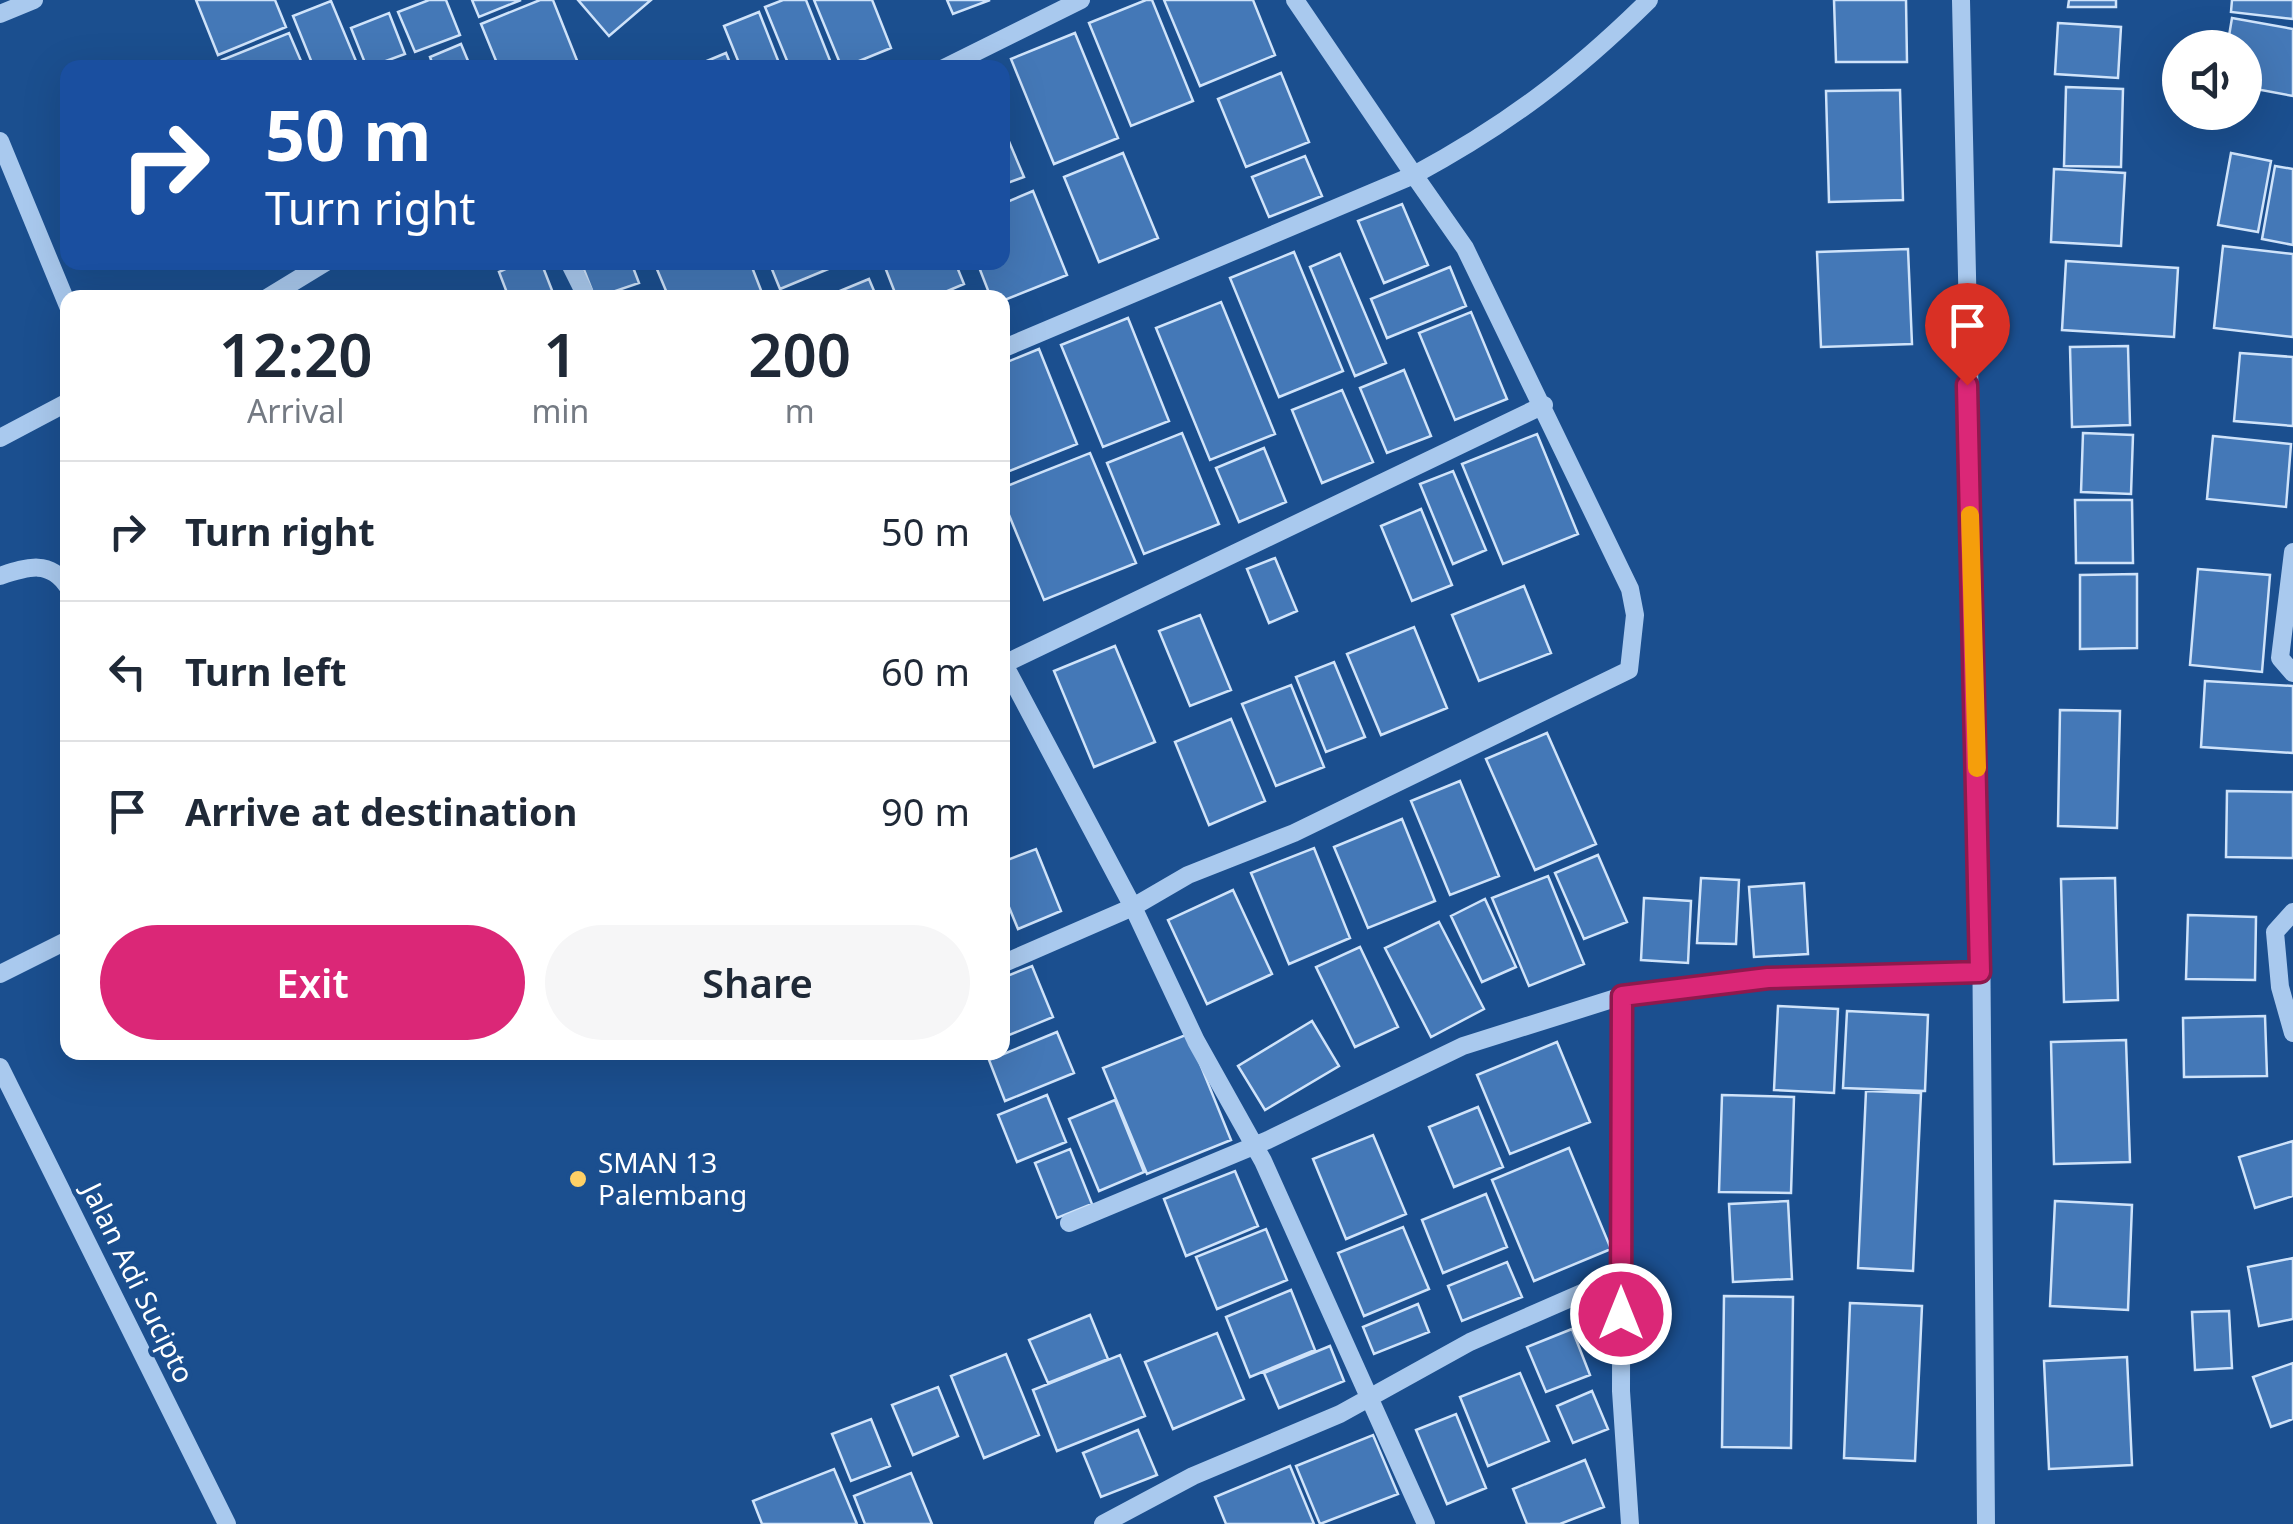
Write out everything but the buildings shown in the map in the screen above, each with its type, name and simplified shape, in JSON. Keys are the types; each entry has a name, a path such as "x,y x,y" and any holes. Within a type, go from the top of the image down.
{"street":[{"path":"0,14 34,0"},
{"path":"960,60 1080,0"},
{"path":"1010,960 1132,907 1188,875 1294,832 1630,670 1635,615 1630,590 1466,248 1295,0"},
{"path":"1010,346 1414,175 1492,133 1598,50 1649,0"},
{"path":"1961,0 1980,972 1986,1524"},
{"path":"0,140 61,290"},
{"path":"280,290 313,270"},
{"path":"1010,661 1544,405"},
{"path":"0,438 60,406"},
{"path":"2293,552 2280,658 2293,673"},
{"path":"0,576 34,565 52,571 60,579"},
{"path":"1010,677 1254,1146 1426,1524"},
{"path":"2293,912 2275,932 2280,987 2293,1033"},
{"path":"0,974 60,944"},
{"path":"1069,1222 1254,1146 1462,1046 1622,996 1768,978 1980,972"},
{"path":"1622,996 1621,1391 1630,1524"},
{"name":"Jalan Adi Sucipto","path":"0,1068 227,1524"},
{"path":"1103,1524 1193,1476 1370,1397 1470,1342 1620,1276"}],"slow traffic":[{"path":"1970,515 1977,768"}],"place":[{"name":"SMAN 13 Palembang","path":"578,1179"}],"route":[{"path":"1621,1314 1622,996 1768,978 1980,972 1967,385"}]}
